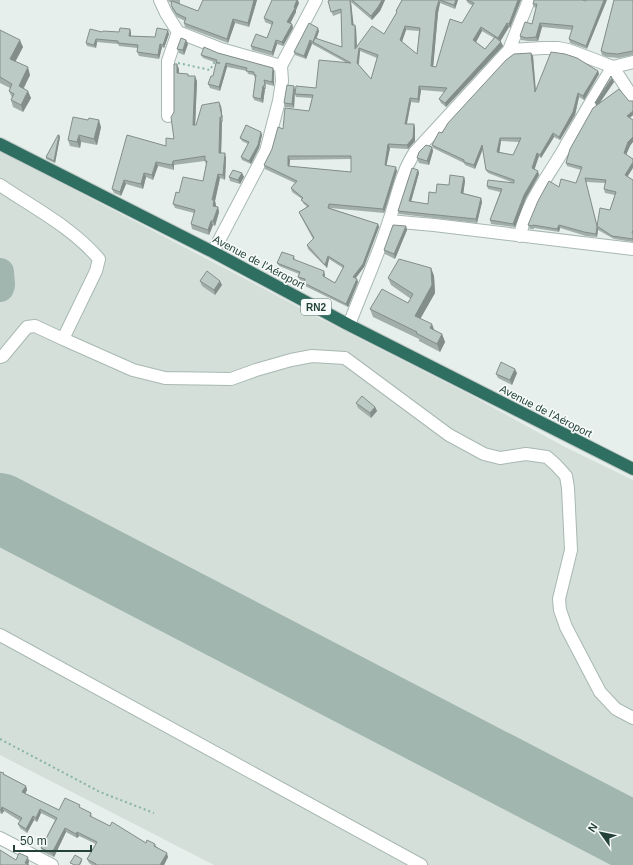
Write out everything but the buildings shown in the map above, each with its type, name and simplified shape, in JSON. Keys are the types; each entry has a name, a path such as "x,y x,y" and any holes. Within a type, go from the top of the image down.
{"highway":[{"name":"Avenue de l'Aéroport","path":"0,144 213,252 349,325 633,469"}],"street":[{"path":"160,0 178,32 221,49 281,66"},
{"path":"213,252 266,150 280,101 282,81 281,66 316,0"},
{"path":"349,325 389,222 405,170 415,152 509,50 529,0"},
{"path":"168,116 168,61 178,32"},
{"path":"509,50 558,48 568,50 613,67 633,62"},
{"path":"613,67 633,98"},
{"path":"520,236 531,202 564,149 596,92 613,67"},
{"path":"0,185 77,235 99,259 96,271 63,339"},
{"path":"389,222 434,225 633,249"},
{"path":"0,357 3,356 27,327 35,326 133,370 165,378 231,379 291,360 312,356 346,358 448,435 484,454 500,458 526,454 547,457 566,476 568,488 571,550 559,599 560,610 566,627 600,692 616,709 633,718"},
{"path":"0,635 421,865"},
{"path":"0,838 52,865"}],"path":[{"path":"168,61 210,70 221,49"},
{"path":"0,739 100,792 154,813"}],"shaded area":[{"path":"0,151 319,318 472,396 565,447 633,480 633,865 214,865 0,755"}],"taxiway":[{"path":"0,272 0,288"}],"runway":[{"path":"0,508 633,837"}]}
